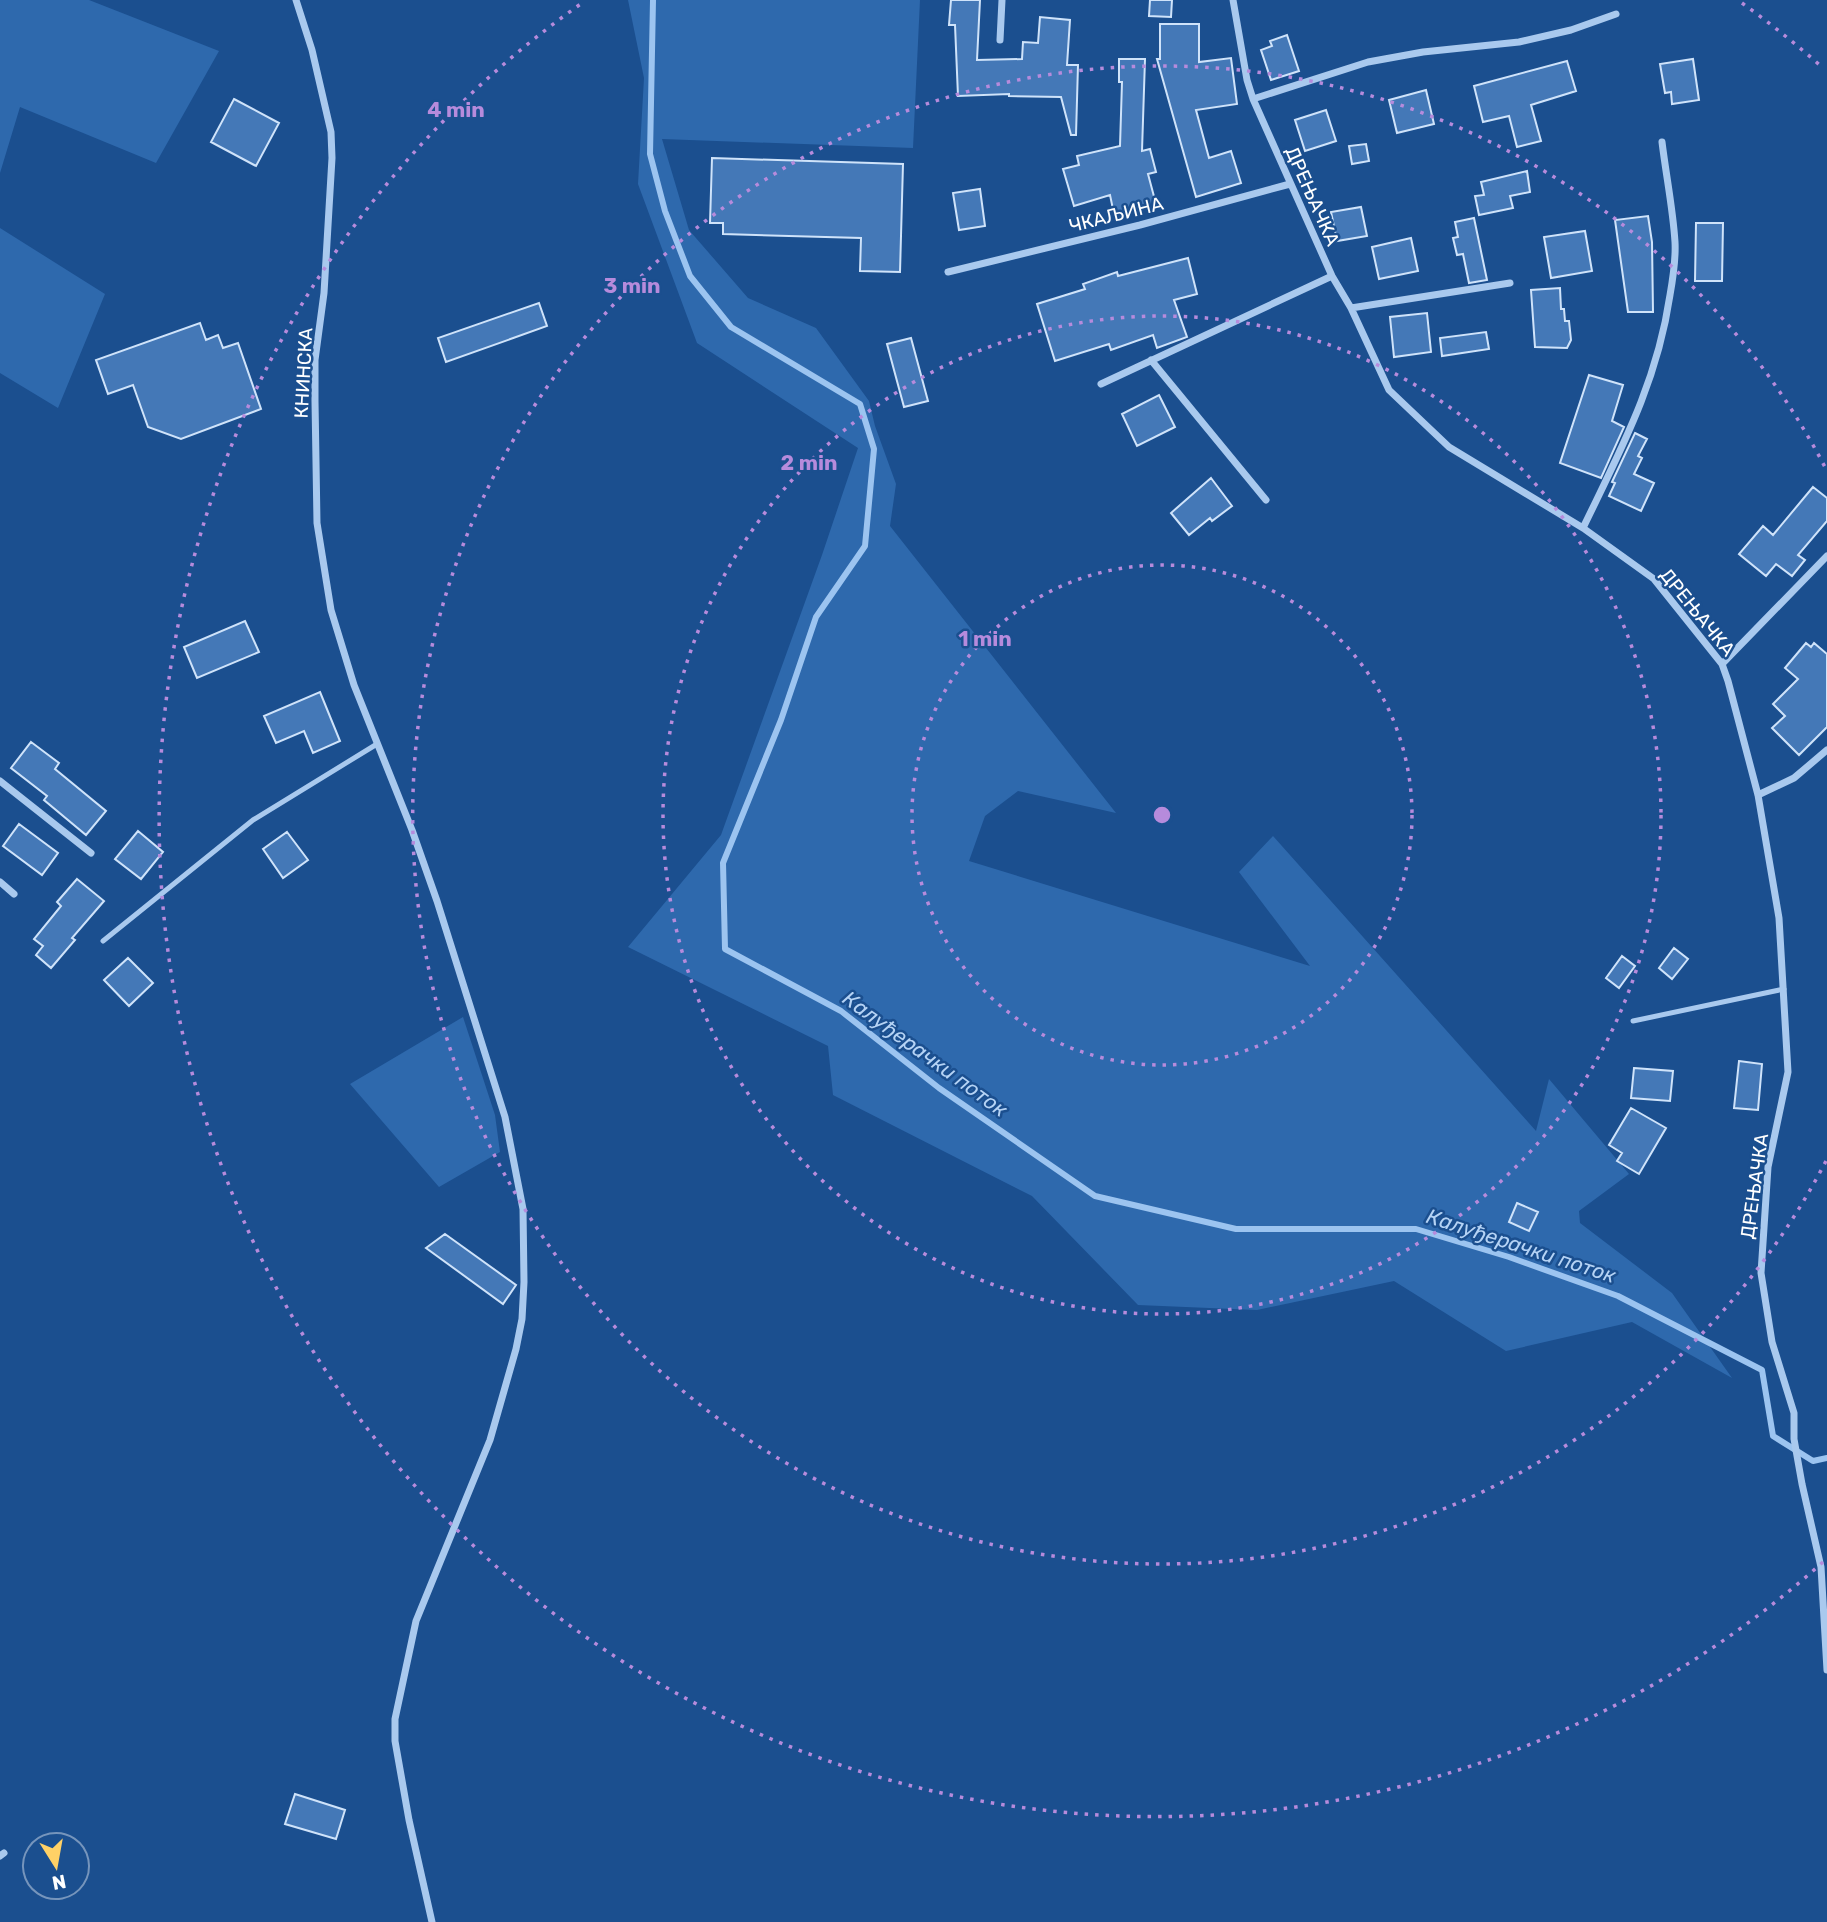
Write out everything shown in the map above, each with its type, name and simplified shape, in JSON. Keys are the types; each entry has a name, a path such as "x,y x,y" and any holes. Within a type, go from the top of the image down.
{"street":[{"name":"КНИНСКА","path":"296,0 331,132 332,158 324,293 315,360 317,523 331,610 354,685 420,853 502,1105 523,1209 524,1282 522,1319 516,1349 490,1440 416,1621 395,1719 395,1741 409,1820 432,1922"},
{"path":"1000,40 1002,0"},
{"name":"ДРЕЊАЧКА","path":"1233,0 1247,80 1253,99 1332,276 1351,308 1389,390 1449,447 1583,528 1654,579 1722,664 1758,794 1779,918 1788,1072 1769,1167 1761,1273 1772,1342 1794,1413 1794,1439 1798,1462 1821,1567 1827,1670"},
{"path":"1253,99 1368,62 1423,52 1519,42 1571,30 1616,14"},
{"path":"1583,528 1638,412 1651,380 1665,327 1674,274 1675,244 1662,142"},
{"name":"ЧКАЉИНА","path":"948,272 1140,225 1290,184"},
{"path":"1101,384 1332,276"},
{"path":"1351,308 1510,283"},
{"path":"1151,360 1266,500"},
{"path":"1722,664 1827,556"},
{"path":"1758,794 1794,778 1827,750"},
{"path":"0,781 91,853"},
{"path":"0,882 14,894"}],"lane":[{"path":"103,941 253,820 377,744"},
{"path":"1633,1021 1784,989"}],"shaded area":[{"path":"0,0 89,0 219,51 156,163 20,107 0,173"},
{"path":"628,0 920,0 913,148 662,139 689,230 748,298 816,328 869,401 896,484 890,526 1116,813 1018,791 985,816 969,861 1310,966 1239,872 1273,836 1536,1131 1549,1079 1629,1174 1579,1211 1580,1223 1672,1293 1732,1378 1632,1322 1506,1351 1394,1281 1257,1310 1138,1305 1032,1196 833,1095 828,1046 628,947 721,835 858,448 697,343 638,184 644,78"},
{"path":"0,228 105,294 58,408 0,373"},
{"path":"463,1017 495,1115 500,1152 439,1187 350,1084"}],"building":[{"path":"951,0 980,0 977,60 1022,59 1023,42 1038,43 1040,17 1070,20 1067,65 1078,65 1076,135 1071,135 1061,97 1009,94 958,96 955,25 949,25"},
{"path":"1150,0 1172,0 1171,17 1149,16"},
{"path":"1160,24 1199,24 1199,62 1231,58 1237,104 1196,110 1209,158 1231,151 1241,183 1196,197 1157,59 1160,59"},
{"path":"1287,35 1299,71 1271,80 1261,50 1272,46 1270,41"},
{"path":"1119,59 1145,59 1142,151 1150,149 1156,172 1148,174 1156,204 1114,214 1110,195 1074,206 1063,169 1079,165 1077,156 1120,146 1122,82 1119,82"},
{"path":"1693,59 1699,100 1672,104 1671,92 1665,93 1660,64"},
{"path":"1567,61 1576,91 1531,105 1541,141 1517,147 1509,116 1483,122 1474,86"},
{"path":"1426,90 1434,124 1397,133 1389,100"},
{"path":"234,99 279,123 256,166 211,142"},
{"path":"1326,110 1336,141 1305,151 1295,120"},
{"path":"1366,144 1369,161 1352,164 1349,146"},
{"path":"712,158 903,164 900,272 860,271 861,238 723,234 723,223 710,223"},
{"path":"1527,171 1530,192 1510,196 1513,208 1479,215 1475,196 1484,195 1481,182"},
{"path":"980,189 985,226 959,230 953,193"},
{"path":"1361,207 1367,236 1337,241 1331,212"},
{"path":"1648,216 1652,242 1653,312 1628,312 1615,220"},
{"path":"1474,218 1487,280 1469,283 1463,254 1457,255 1453,238 1458,237 1455,222"},
{"path":"1696,223 1723,223 1722,281 1695,281"},
{"path":"1585,231 1592,271 1551,278 1544,237"},
{"path":"1411,238 1418,271 1379,279 1372,247"},
{"path":"1188,258 1197,294 1174,300 1187,337 1157,348 1153,335 1111,350 1109,344 1055,361 1037,304 1085,289 1083,284 1117,272 1118,276"},
{"path":"1560,288 1561,309 1564,309 1565,321 1569,321 1571,340 1567,348 1535,347 1531,290"},
{"path":"539,303 547,326 446,362 438,338"},
{"path":"1427,313 1431,352 1394,357 1390,317"},
{"path":"200,323 206,340 218,335 223,348 238,343 261,409 181,439 148,427 133,385 108,394 96,360"},
{"path":"1486,332 1489,349 1442,356 1440,338"},
{"path":"911,338 928,401 904,407 887,344"},
{"path":"1589,375 1623,385 1612,421 1624,427 1601,478 1560,463"},
{"path":"1159,395 1175,427 1137,446 1122,414"},
{"path":"1635,433 1647,439 1638,456 1642,458 1634,474 1654,483 1641,511 1609,496 1615,483 1612,482"},
{"path":"1211,478 1232,506 1212,521 1210,518 1189,535 1171,513"},
{"path":"1813,487 1827,498 1827,521 1798,555 1805,560 1792,576 1776,564 1766,576 1739,554 1763,526 1773,535"},
{"path":"245,621 259,652 197,678 184,647"},
{"path":"1806,643 1811,647 1814,643 1827,654 1827,727 1799,755 1772,728 1785,716 1773,704 1798,679 1785,668"},
{"path":"320,692 340,741 313,753 304,731 276,743 264,716"},
{"path":"31,742 59,763 55,769 106,811 86,835 44,800 47,796 11,768"},
{"path":"19,824 58,853 42,875 3,846"},
{"path":"138,831 163,852 141,879 115,859"},
{"path":"287,832 308,860 283,878 263,849"},
{"path":"77,879 104,901 72,938 75,940 51,968 36,955 43,946 34,939 61,906 57,902"},
{"path":"1674,948 1688,959 1672,979 1659,968"},
{"path":"1622,956 1635,966 1619,988 1606,978"},
{"path":"128,958 153,983 129,1006 104,980"},
{"path":"1739,1061 1762,1064 1758,1110 1734,1108"},
{"path":"1634,1068 1673,1071 1670,1101 1631,1098"},
{"path":"1631,1108 1666,1128 1639,1174 1617,1161 1622,1153 1609,1145"},
{"path":"1517,1203 1538,1212 1529,1231 1509,1222"},
{"path":"445,1234 516,1285 503,1304 426,1248"},
{"path":"295,1794 345,1810 336,1839 285,1824"}],"waterway":[{"name":"Калуђерачки поток","path":"653,0 650,154 665,211 690,276 731,327 860,404 874,449 865,546 816,617 781,720 723,863 725,949 841,1011 939,1088 1095,1196 1236,1229 1416,1229 1509,1257 1618,1296 1762,1370 1773,1436 1813,1461 1827,1458"}]}
